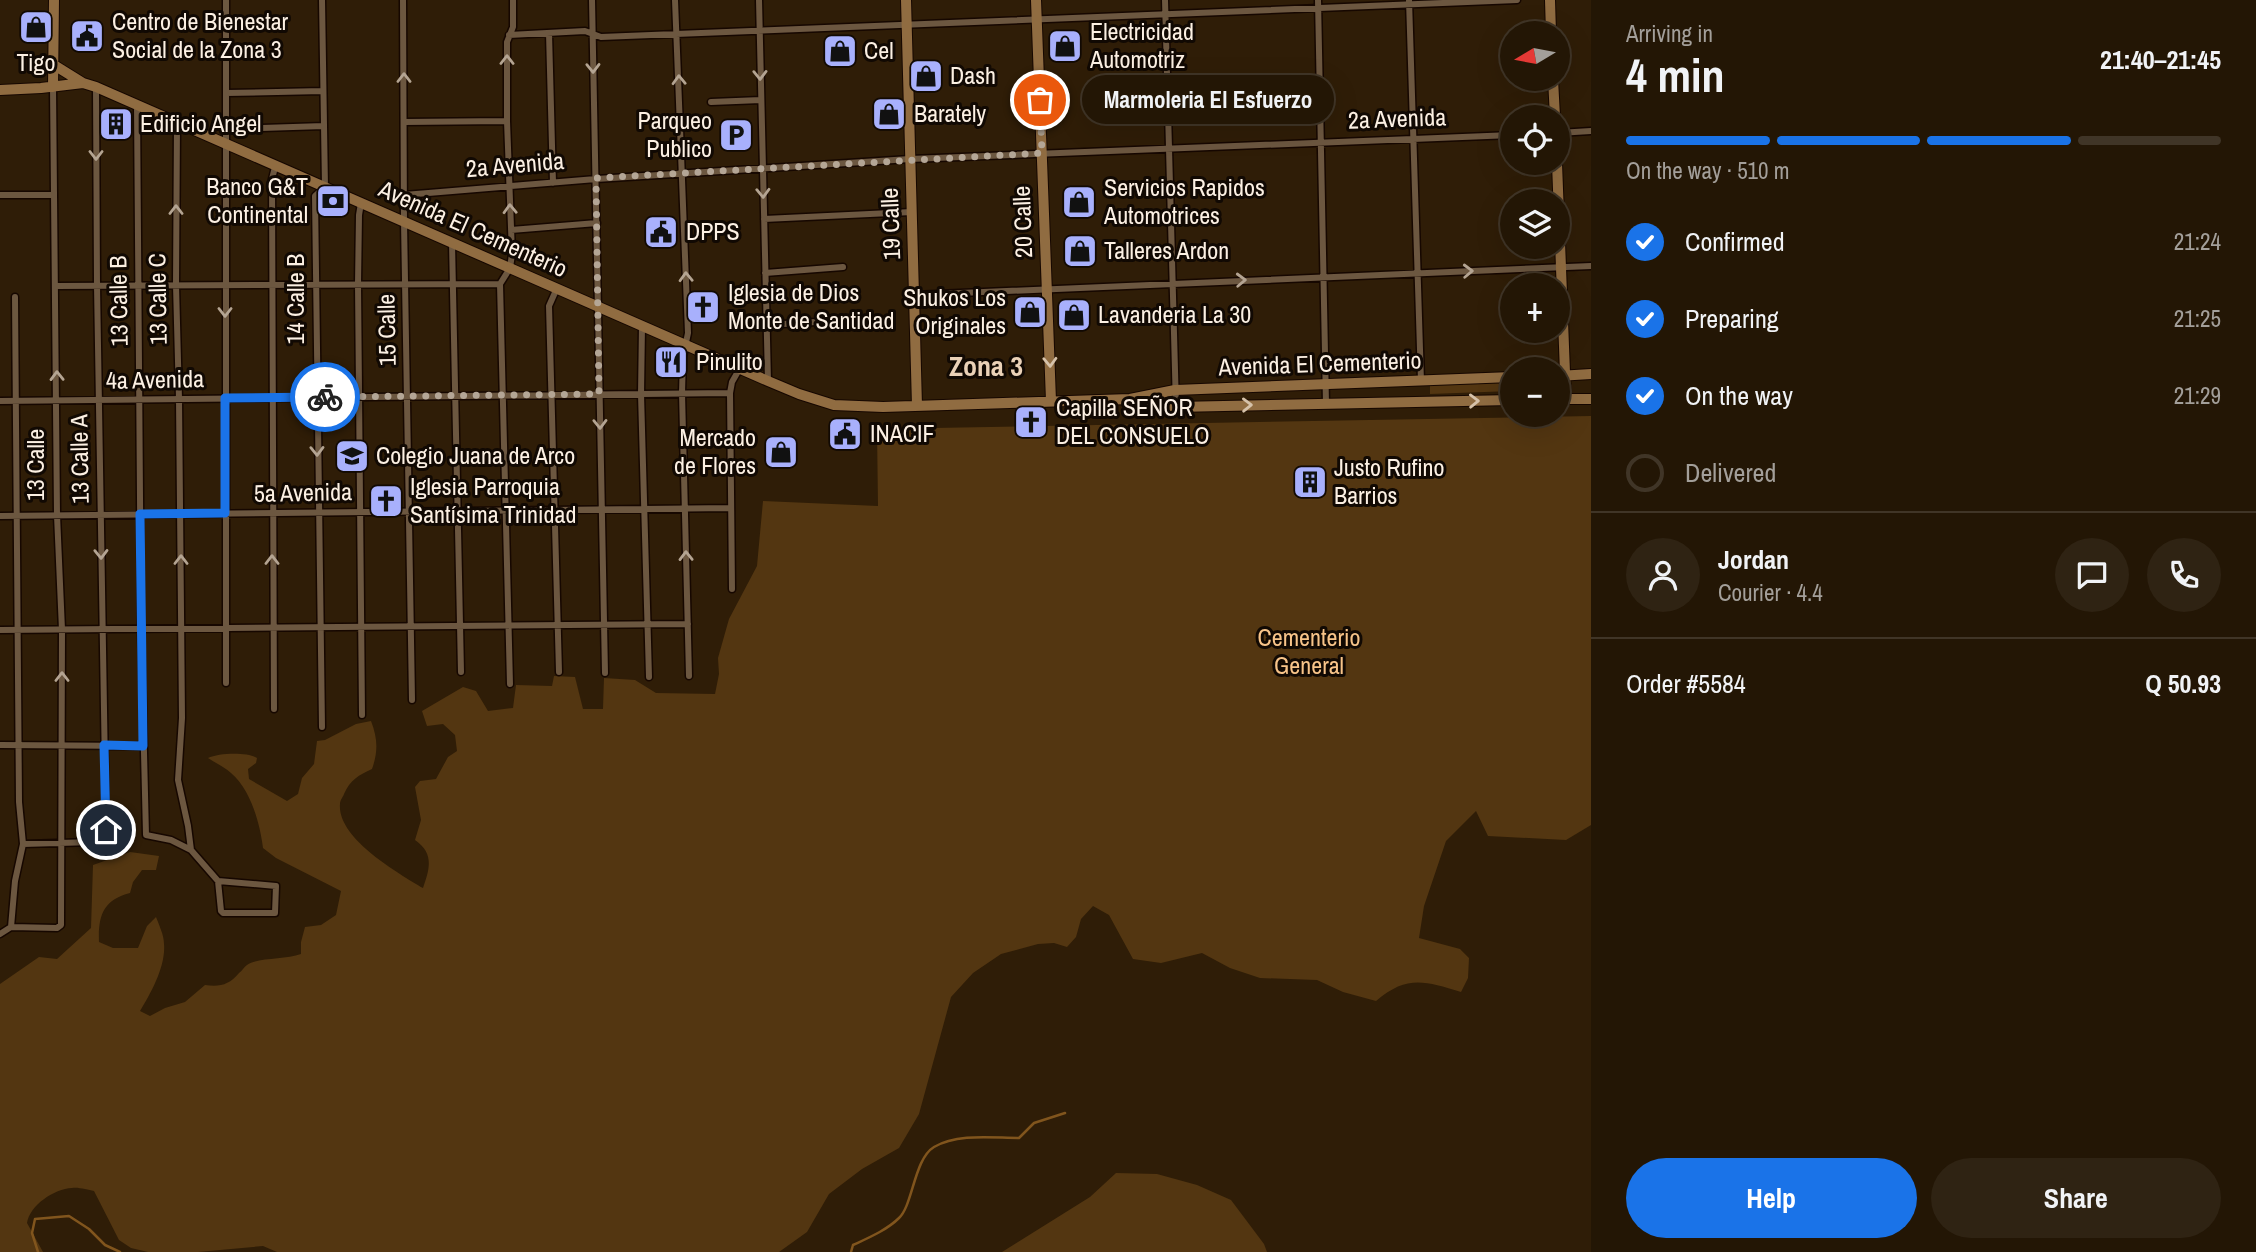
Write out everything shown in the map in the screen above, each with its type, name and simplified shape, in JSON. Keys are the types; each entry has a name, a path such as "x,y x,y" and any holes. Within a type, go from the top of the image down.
{"main road":[{"name":"13 Calle","path":"54,0 54,87"},
{"name":"19 Calle","path":"906,0 917,406"},
{"name":"20 Calle","path":"1036,0 1051,401"},
{"path":"1550,0 1551,21"},
{"path":"54,65 83,83"},
{"name":"Avenida El Cementerio","path":"54,87 83,83 96,87 768,381 834,405 883,407 1130,399 1175,390 1500,378"},
{"path":"0,90 54,87"},
{"path":"1557,175 1561,357"},
{"path":"1570,375 1591,374"},
{"name":"Avenida El Cementerio","path":"1130,399 1176,407 1500,400"},
{"path":"1570,399 1591,399"}],"street":[{"path":"226,0 226,683"},
{"name":"14 Calle B","path":"321,727 314,284 315,196 325,187 322,0"},
{"name":"15 Calle","path":"403,0 412,700"},
{"path":"510,684 500,284 510,268 507,121 509,35 513,27 513,0"},
{"path":"592,0 605,673"},
{"path":"675,0 688,332 683,358 682,393 689,676"},
{"path":"759,0 768,381"},
{"path":"1165,0 1176,407"},
{"path":"1318,0 1326,404"},
{"path":"509,35 585,31 601,37 1319,9 1409,2 1517,0"},
{"path":"1409,2 1421,381"},
{"path":"549,33 553,183"},
{"name":"13 Calle","path":"11,927 57,928 61,925 62,629 57,515 54,87"},
{"name":"13 Calle A","path":"61,843 94,842 104,836 106,830 96,87"},
{"path":"226,93 323,90"},
{"path":"711,102 761,100"},
{"name":"13 Calle B","path":"137,105 141,628 146,832 149,836 171,840 191,850"},
{"path":"404,122 507,121"},
{"name":"13 Calle C","path":"177,124 176,285 182,727 178,780 191,850"},
{"path":"227,129 324,126"},
{"path":"1570,132 1591,131"},
{"name":"2a Avenida","path":"404,195 596,178 910,159 1500,135"},
{"path":"274,709 271,285 272,179 275,167"},
{"path":"0,195 54,195"},
{"path":"361,203 358,284 362,715"},
{"path":"764,219 912,212"},
{"path":"511,230 597,223"},
{"path":"452,243 461,672"},
{"path":"914,295 1591,266"},
{"path":"765,273 843,267"},
{"path":"56,286 500,284"},
{"path":"557,288 549,306 559,672"},
{"path":"0,934 11,927 15,881 23,844 19,802 15,297"},
{"path":"767,324 832,321"},
{"path":"642,326 641,394 649,677"},
{"path":"732,589 730,393 740,368"},
{"name":"4a Avenida","path":"0,401 730,393"},
{"name":"5a Avenida","path":"0,516 732,508"},
{"path":"0,630 688,624"},
{"path":"0,745 143,746"},
{"path":"23,844 61,843"},
{"path":"191,850 218,881 221,911 227,914 274,914 275,885 218,881"}],"green space":[{"path":"1500,381 1500,391 1430,394 1430,384"},
{"name":"Cementerio General","path":"1570,416 1591,416 1591,825 1566,840 1488,836 1476,811 1446,841 1424,906 1419,938 1460,949 1469,958 1468,978 1461,992 1416,983 1397,987 1376,1001 1343,992 1317,980 1260,978 1230,968 1202,953 1161,963 1133,959 1109,915 1093,906 1081,919 1076,937 1067,947 1054,943 1038,944 1001,954 973,973 951,997 919,1114 899,1148 862,1169 829,1194 807,1232 779,1252 277,1252 263,1246 198,1252 148,1252 131,1248 119,1240 94,1191 75,1188 65,1189 44,1199 29,1216 27,1223 43,1252 0,1252 0,984 39,957 57,959 91,928 93,865 130,852 159,856 156,870 142,870 133,882 130,893 114,900 104,910 99,933 99,942 113,948 138,948 147,926 156,917 164,941 163,961 153,988 140,1011 150,1016 185,1002 205,985 228,983 252,962 301,954 305,927 321,925 336,915 341,891 276,858 263,848 257,818 244,789 229,771 208,758 233,754 257,758 256,763 248,769 249,779 287,801 298,794 302,778 314,764 317,741 325,740 356,724 371,721 376,740 374,763 372,769 355,778 346,789 340,803 342,817 358,842 423,888 429,861 425,850 415,840 421,820 415,787 420,781 436,779 448,757 457,751 455,735 443,724 427,726 422,711 463,687 476,691 488,711 513,708 516,685 552,686 554,676 575,677 583,709 603,709 604,678 635,680 656,693 715,694 719,674 718,658 729,619 757,566 763,501 878,506 877,429 1500,418 1500,427 1570,427"},
{"path":"1116,1173 1157,1174 1197,1185 1231,1200 1267,1252 1002,1252 1090,1197"}],"waterway":[{"path":"851,1252 853,1245 883,1230 904,1212 922,1161 934,1147 965,1138 1019,1138 1034,1123 1065,1113"},
{"path":"38,1252 32,1233 35,1219 69,1216 89,1229 105,1245 120,1252"}],"way so far":[{"path":"325,397 599,394 596,178 1042,153 1040,100"}],"place":[{"name":"Tigo","path":"36,27"},
{"name":"Centro de Bienestar Social de la Zona 3","path":"87,36"},
{"name":"Electricidad Automotriz","path":"1065,46"},
{"name":"Cel","path":"840,51"},
{"name":"Dash","path":"926,76"},
{"name":"Marmoleria El Esfuerzo","path":"1040,100"},
{"name":"Barately","path":"889,114"},
{"name":"Edificio Angel","path":"116,124"},
{"name":"Parqueo Publico","path":"736,135"},
{"name":"Banco G&T Continental","path":"333,201"},
{"name":"Servicios Rapidos Automotrices","path":"1079,202"},
{"name":"DPPS","path":"661,232"},
{"name":"Talleres Ardon","path":"1080,251"},
{"name":"Iglesia de Dios Monte de Santidad","path":"703,307"},
{"name":"Shukos Los Originales","path":"1030,312"},
{"name":"Lavanderia La 30","path":"1074,315"},
{"name":"Pinulito","path":"671,362"},
{"name":"Capilla SEÑOR DEL CONSUELO","path":"1031,422"},
{"name":"INACIF","path":"845,434"},
{"name":"Mercado de Flores","path":"781,452"},
{"name":"Colegio Juana de Arco","path":"352,456"},
{"name":"Justo Rufino Barrios","path":"1310,482"},
{"name":"Iglesia Parroquia Santísima Trinidad","path":"386,501"}],"district":[{"name":"Zona 3","path":"986,366"}],"route":[{"path":"106,830 104,745 143,746 140,514 225,513 225,398 325,397"}]}
